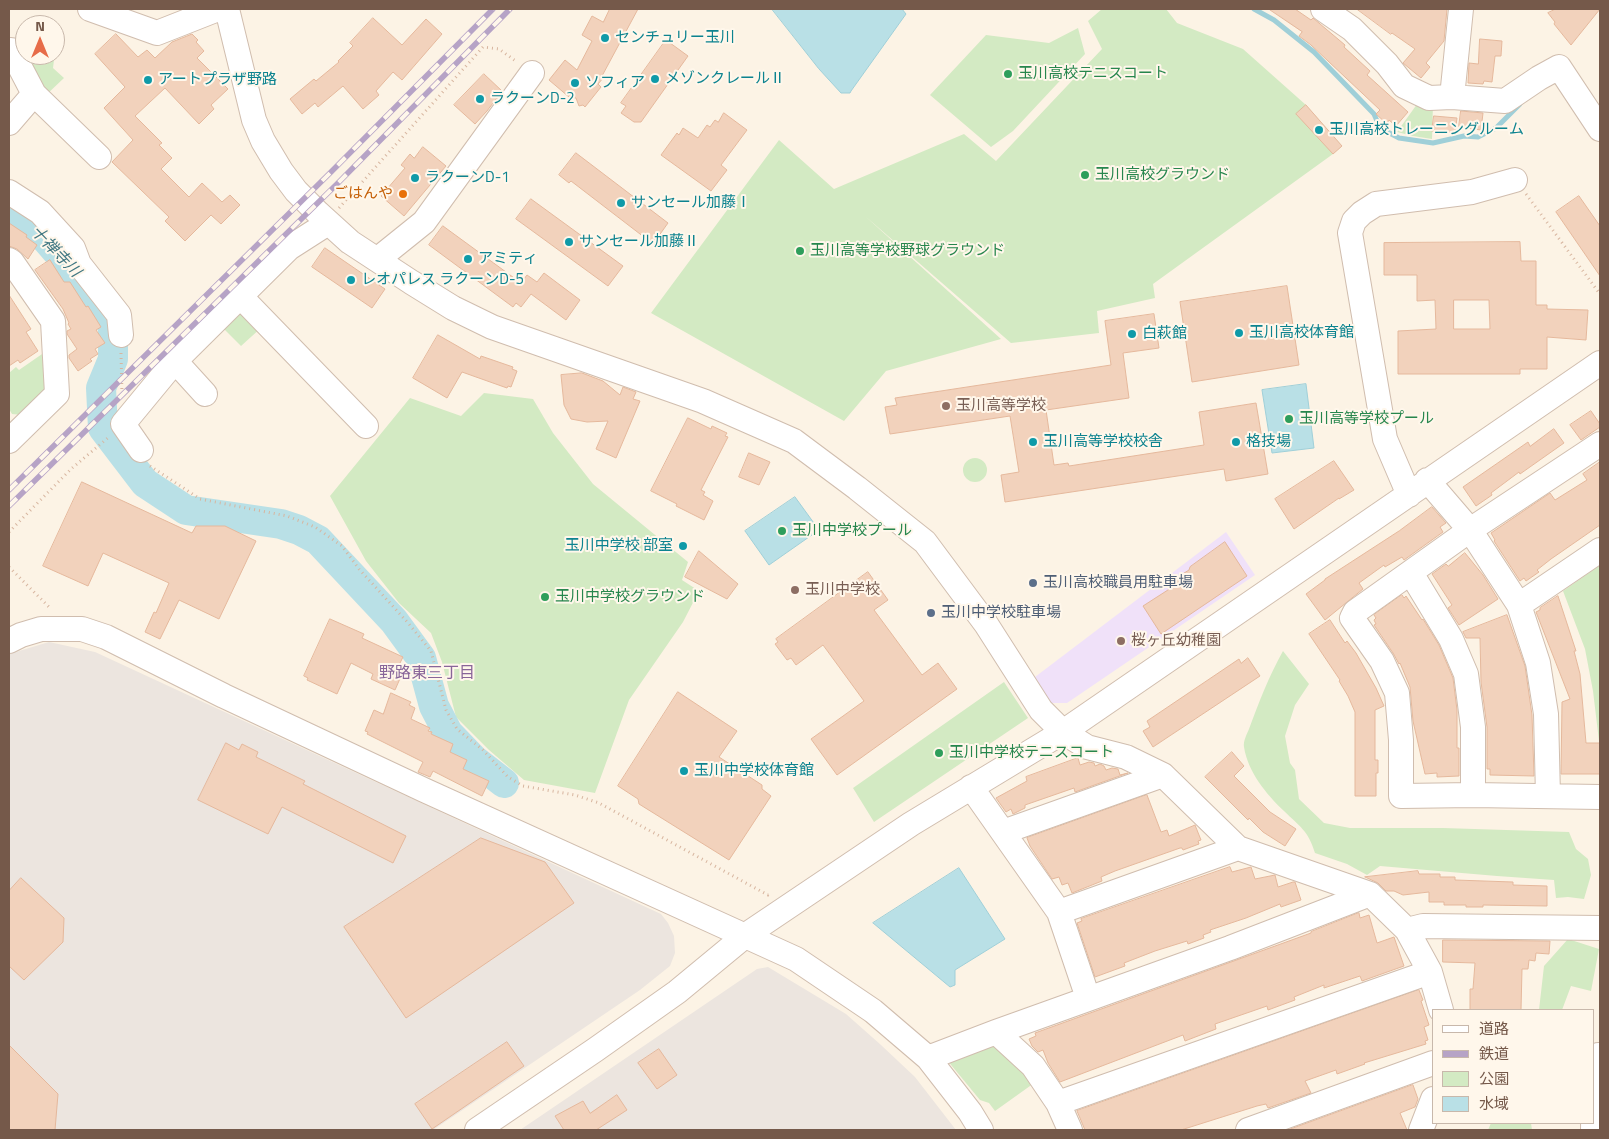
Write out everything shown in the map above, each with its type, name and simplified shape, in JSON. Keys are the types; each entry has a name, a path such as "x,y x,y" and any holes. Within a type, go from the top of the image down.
{"street":[{"path":"90,9 157,33 218,9"},
{"path":"227,9 254,120 263,141 281,171 296,190 332,217 350,242 445,303 492,327 703,401 794,441 884,509 924,542 986,624 1041,710 1063,732 1087,747 1126,757 1163,774 1238,848 1370,894 1407,930 1430,972 1441,1009"},
{"path":"1323,9 1352,29 1387,64 1404,86 1429,98 1452,97 1505,101 1539,78 1560,67 1600,129"},
{"path":"1452,97 1461,9"},
{"path":"11,50 34,94 99,157"},
{"path":"378,259 424,222 532,73"},
{"path":"9,123 34,94"},
{"path":"1515,180 1472,192 1376,204 1354,221 1350,233 1385,439 1418,488 1470,530 1519,605 1538,663 1544,705 1548,796"},
{"path":"9,192 40,212 73,248 79,264 119,315 121,335"},
{"path":"141,450 123,424 175,361 289,248 332,217"},
{"path":"9,260 54,321 57,394 10,436"},
{"path":"241,297 366,426"},
{"path":"175,361 205,394"},
{"path":"477,1130 670,997 746,935 911,824 1063,732 1600,363"},
{"path":"1600,444 1470,530 1355,612 1352,618 1382,661 1397,693 1401,740 1401,796 1600,797"},
{"path":"1519,605 1600,550"},
{"path":"1412,573 1451,639 1466,674 1473,727 1472,795"},
{"path":"9,641 41,629 82,629 106,637 224,696 424,790 746,935 804,964 872,1011 928,1058 970,1112 981,1130"},
{"path":"1003,832 1163,774"},
{"path":"971,787 1059,912 1088,998"},
{"path":"1059,912 1238,848"},
{"path":"928,1058 1088,998 1230,948 1370,894"},
{"path":"1407,930 1423,926 1600,928"},
{"path":"1058,1103 1430,972"},
{"path":"996,1032 1033,1066 1058,1103 1070,1130"},
{"path":"1248,1130 1432,1062"},
{"path":"1421,1130 1432,1102"}],"path":[{"path":"332,217 483,47 499,49"},
{"path":"1515,180 1600,294"},
{"path":"121,335 122,395"},
{"path":"9,532 71,469 123,424"},
{"path":"141,450 151,467 200,500 287,516 315,526 342,546 358,569 431,651 446,710 457,729 483,750 508,777 523,786 575,795 599,803 768,894"},
{"path":"9,567 52,609"}],"shaded area":[{"name":"桜ヶ丘幼稚園","path":"1226,532 1255,575 1067,703 1051,703 1035,677"},
{"path":"49,642 95,652 661,914 674,936 675,953 670,966 640,990 433,1130 9,1130 9,654"},
{"path":"768,967 846,1014 915,1077 956,1130 520,1130 757,969"}],"green space":[{"name":"玉川高校グラウンド","path":"1102,9 1166,9 1177,23 1243,49 1306,105 1342,146 1153,284 1155,298 1097,311 1099,333 1011,343 865,216 1001,339 886,371 844,421 651,313 779,140 834,189 964,134 996,161 1102,49 1088,21"},
{"name":"玉川高校テニスコート","path":"1078,28 1085,54 1013,131 991,147 930,95 986,35 1049,43"},
{"path":"26,65 53,65 53,68 64,78 44,97"},
{"path":"1420,100 1433,103 1432,139 1397,132"},
{"path":"239,304 262,327 241,346 221,326"},
{"path":"45,352 48,391 23,415 12,414 9,409 9,373 16,367 19,370"},
{"name":"玉川中学校グラウンド","path":"484,393 533,399 553,433 593,484 688,562 682,580 699,591 683,622 629,700 595,793 524,780 489,750 456,717 442,662 431,633 399,603 366,561 330,496 410,398 461,416"},
{"path":"975,458 980,459 986,465 986,475 980,481 975,482 970,481 964,475 963,470 964,465 970,459"},
{"path":"1600,565 1599,741 1593,691 1585,649 1563,591"},
{"path":"1283,651 1309,684 1295,705 1285,736 1290,763 1295,770 1299,799 1324,823 1350,828 1443,828 1569,832 1576,849 1588,859 1591,875 1584,899 1556,898 1554,880 1380,866 1367,875 1347,864 1315,853 1303,829 1264,790 1249,765 1244,747 1245,738 1260,699"},
{"name":"玉川中学校テニスコート","path":"1004,682 1028,718 874,822 853,788"},
{"path":"1568,939 1599,949 1591,991 1571,986 1562,1009 1539,1009 1544,966"},
{"path":"996,1040 1037,1081 995,1111 989,1103 980,1100 947,1060"},
{"path":"1491,1124 1531,1124 1532,1130 1488,1130"}],"water":[{"path":"772,9 902,9 906,14 850,93 841,93 819,69"},
{"name":"玉川高等学校プール","path":"1306,384 1314,448 1272,453 1262,390"},
{"name":"玉川中学校プール","path":"795,497 819,530 769,565 745,531"},
{"path":"959,868 1005,939 955,970 955,985 950,987 873,923"}],"building":[{"path":"610,9 638,9 602,76 604,77 598,84 601,87 585,107 583,105 579,106 576,98 569,97 549,80 565,60 577,70 592,41 582,35 592,16 603,22"},
{"path":"1269,9 1295,9 1311,20 1313,18 1345,45 1344,47 1370,71 1367,75 1408,112 1396,126 1389,120 1387,124 1376,114 1380,110 1299,36 1302,32"},
{"path":"1357,9 1447,9 1444,41 1426,63 1430,67 1421,78 1403,63 1415,49"},
{"path":"1556,9 1600,9 1571,45 1554,24 1555,22 1548,13"},
{"path":"373,18 402,45 426,19 442,34 402,80 393,72 376,91 379,95 363,109 343,86 318,107 315,103 302,114 290,99 339,62 353,46 350,43"},
{"path":"116,34 138,57 147,50 155,58 172,42 192,34 204,51 197,58 228,89 211,105 214,109 199,124 165,88 135,116 162,143 159,145 172,158 161,169 189,197 202,183 222,202 230,195 240,205 221,224 211,215 185,241 165,221 169,217 112,162 133,140 104,108 125,87 95,54"},
{"path":"1480,39 1502,41 1501,56 1495,56 1492,82 1484,81 1483,84 1468,83 1469,63 1478,64"},
{"name":"メゾンクレールⅡ","path":"666,40 688,56 641,122 634,122 621,113 626,106 621,103"},
{"name":"ラクーンD-2","path":"484,74 502,91 475,124 454,105"},
{"name":"玉川高校トレーニングルーム","path":"1306,105 1342,146 1333,154 1296,114"},
{"path":"1461,111 1483,113 1481,130 1459,127"},
{"path":"724,113 747,130 721,165 727,170 711,191 661,155 683,128 698,138 707,125 710,127 715,120 718,122"},
{"path":"1434,116 1457,118 1455,133 1432,131"},
{"name":"ラクーンD-1","path":"423,147 446,166 404,216 381,196 405,168 401,165 410,154 414,158"},
{"name":"サンセール加藤Ⅰ","path":"576,153 668,223 653,244 571,181 569,183 559,175"},
{"path":"1579,196 1600,226 1600,276 1556,212"},
{"name":"サンセール加藤Ⅱ","path":"531,199 623,266 608,286 516,219"},
{"path":"9,223 27,235 26,237 37,245 28,259 17,249 9,246"},
{"name":"アミティ","path":"443,226 521,283 527,275 537,282 544,273 580,300 566,320 531,294 521,307 516,303 513,307 429,245"},
{"path":"1520,242 1521,261 1536,261 1536,305 1547,305 1547,309 1588,310 1586,340 1547,337 1547,369 1520,369 1520,374 1398,374 1398,331 1436,329 1435,300 1417,301 1417,275 1384,275 1384,243","holes":["1454,300 1489,300 1490,329 1454,329"]},
{"name":"レオパレス ラクーンD-5","path":"325,248 385,289 372,308 312,267"},
{"path":"50,260 64,282 70,282 101,327 96,330 105,343 95,349 98,354 90,359 92,361 78,371 69,358 69,355 77,349 67,334 67,331 71,329 69,323 63,309 35,270"},
{"name":"玉川高校体育館","path":"1287,286 1299,365 1192,382 1180,302"},
{"path":"9,295 31,329 26,332 38,351 20,363 18,360 9,366"},
{"path":"1154,314 1159,348 1123,353 1129,398 1046,410 1054,465 1068,463 1069,466 1204,445 1199,412 1256,403 1268,474 1226,481 1224,469 1005,502 1001,475 1019,472 1010,416 890,434 885,407 897,405 895,398 1111,365 1105,321"},
{"path":"438,335 480,359 481,356 513,367 512,369 517,371 511,387 508,386 507,388 462,372 447,398 413,378"},
{"path":"582,373 603,381 620,395 623,387 636,392 633,399 640,401 616,458 596,449 608,421 587,422 571,419 564,405 561,375"},
{"path":"1591,411 1600,427 1581,440 1570,425"},
{"path":"688,418 711,429 712,426 727,433 725,436 728,437 701,490 705,492 703,495 713,501 704,520 651,491"},
{"path":"1554,429 1564,443 1520,474 1519,472 1476,506 1463,487 1528,442 1530,446"},
{"path":"749,453 770,462 759,485 739,477"},
{"path":"1334,461 1354,490 1294,529 1275,499"},
{"path":"1600,462 1600,525 1551,559 1537,570 1539,572 1526,581 1524,578 1520,581 1494,541 1491,533 1550,493 1555,500 1587,480 1583,474"},
{"path":"82,482 192,533 196,526 225,526 256,541 219,619 179,600 160,639 145,632 154,612 156,613 169,583 103,553 88,586 43,566"},
{"path":"1432,507 1446,523 1440,527 1443,532 1404,560 1402,557 1385,567 1384,565 1359,583 1363,589 1325,620 1306,594 1325,579"},
{"path":"1225,542 1247,576 1161,634 1143,606 1171,588 1168,583 1189,570 1190,567"},
{"path":"699,551 738,584 727,599 685,577"},
{"path":"1465,553 1483,575 1498,599 1459,625 1448,608 1452,605 1432,574 1446,564 1448,566"},
{"name":"玉川中学校","path":"868,572 888,600 874,610 922,675 938,663 957,689 837,775 811,739 864,701 823,645 796,665 791,658 787,660 775,644 778,642 776,639"},
{"path":"1402,595 1404,598 1406,596 1439,645 1453,678 1457,710 1459,776 1437,777 1437,773 1425,774 1413,721 1410,687 1400,663 1374,625 1376,624 1374,620 1376,618 1374,615"},
{"path":"1558,596 1576,651 1574,651 1580,674 1586,743 1600,743 1600,774 1561,774 1562,702 1570,699 1536,612"},
{"path":"1507,615 1525,666 1532,715 1534,776 1490,775 1490,769 1487,769 1487,727 1481,682 1480,638 1466,638 1463,632"},
{"path":"330,619 364,634 362,638 403,657 396,671 402,674 395,690 371,679 373,674 351,663 337,694 307,680 308,678 304,676"},
{"path":"1330,620 1345,643 1347,641 1356,653 1384,706 1375,710 1375,760 1378,760 1376,796 1355,796 1355,712 1340,680 1309,634"},
{"path":"1248,658 1260,676 1153,747 1143,731 1150,727 1147,721 1239,659 1241,663"},
{"name":"玉川中学校体育館","path":"678,692 737,731 719,757 762,785 762,789 771,796 729,860 639,804 638,799 618,786"},
{"path":"391,693 411,702 409,705 415,708 411,719 430,728 428,731 432,732 431,734 453,744 450,752 467,760 463,769 489,781 482,796 433,771 430,777 418,772 423,762 367,734 368,732 365,731 374,710 383,714"},
{"path":"226,743 239,750 242,744 258,752 256,757 305,781 303,784 406,836 393,863 282,807 268,834 198,800"},
{"path":"1232,752 1244,766 1234,776 1270,812 1296,829 1285,846 1263,832 1249,818 1248,820 1205,777"},
{"path":"1078,758 1080,765 1089,762 1094,763 1095,766 1100,764 1106,770 1118,769 1120,775 1128,773 1075,792 1074,788 1025,805 1025,808 1013,814 1011,809 1006,812 996,798 1027,781 1026,777"},
{"path":"1147,795 1161,832 1167,830 1169,836 1195,825 1201,840 1198,841 1199,844 1183,850 1180,848 1115,871 1101,877 1102,881 1072,893 1068,883 1062,885 1059,877 1052,879 1030,846 1027,838"},
{"path":"481,838 545,862 574,903 406,1018 344,927"},
{"path":"1230,867 1232,872 1251,867 1255,879 1275,875 1278,887 1295,882 1301,900 1281,907 1280,904 1210,930 1211,932 1203,935 1204,938 1188,944 1187,941 1155,951 1124,963 1125,966 1095,977 1077,923 1082,921 1081,919"},
{"path":"1418,871 1419,874 1440,874 1440,877 1455,877 1455,880 1513,882 1513,885 1547,886 1547,906 1483,905 1483,907 1466,907 1466,905 1444,905 1444,902 1429,902 1429,892 1403,895 1394,891 1386,891 1378,883 1365,877"},
{"path":"21,878 64,918 63,942 24,980 9,966 9,891"},
{"path":"1359,913 1360,918 1369,915 1377,943 1394,937 1404,966 1362,981 1360,976 1324,988 1324,985 1294,997 1295,1000 1268,1010 1267,1006 1215,1024 1216,1029 1185,1041 1183,1035 1060,1082 1048,1063 1043,1050 1038,1052 1032,1046 1029,1039 1036,1036 1035,1033 1311,933"},
{"path":"1443,940 1550,941 1549,954 1536,953 1535,961 1529,960 1528,969 1522,969 1521,1009 1470,1009 1470,989 1473,989 1475,963 1443,962"},
{"path":"1419,990 1429,1025 1424,1027 1428,1040 1425,1041 1426,1044 1364,1063 1337,1074 1336,1070 1305,1081 1311,1093 1268,1108 1266,1104 1257,1106 1181,1130 1085,1130 1077,1111"},
{"path":"507,1042 524,1066 432,1129 415,1104"},
{"path":"9,1045 58,1094 55,1130 9,1130"},
{"path":"659,1049 677,1075 657,1089 638,1063"},
{"path":"1413,1085 1418,1099 1415,1107 1400,1113 1407,1130 1288,1130"},
{"path":"617,1095 627,1110 596,1130 564,1130 555,1116 583,1101 590,1113"}],"waterway":[{"path":"1254,9 1274,20 1314,52 1374,114 1380,128 1399,138 1433,143 1464,136 1478,137 1496,128 1520,104"},
{"name":"十禅寺川","path":"9,208 46,239 110,313 113,331 113,359 101,388 103,428 145,483 186,510 281,524 299,530 318,540 394,621 421,658 434,706 448,733 473,759 504,783"}],"railway":[{"path":"9,490 493,9"},
{"path":"9,506 338,183 510,9"}],"place":[{"name":"センチュリー玉川","path":"605,38"},
{"name":"玉川高校テニスコート","path":"1008,74"},
{"name":"メゾンクレールⅡ","path":"655,79"},
{"name":"アートプラザ野路","path":"148,80"},
{"name":"ソフィア","path":"575,83"},
{"name":"ラクーンD-2","path":"480,99"},
{"name":"玉川高校トレーニングルーム","path":"1319,130"},
{"name":"玉川高校グラウンド","path":"1085,175"},
{"name":"ラクーンD-1","path":"415,178"},
{"name":"ごはんや","path":"403,194"},
{"name":"サンセール加藤Ⅰ","path":"621,203"},
{"name":"サンセール加藤Ⅱ","path":"569,242"},
{"name":"玉川高等学校野球グラウンド","path":"800,251"},
{"name":"アミティ","path":"468,259"},
{"name":"レオパレス ラクーンD-5","path":"351,280"},
{"name":"玉川高校体育館","path":"1239,333"},
{"name":"白萩館","path":"1132,334"},
{"name":"玉川高等学校","path":"946,406"},
{"name":"玉川高等学校プール","path":"1289,419"},
{"name":"玉川高等学校校舎","path":"1033,442"},
{"name":"格技場","path":"1236,442"},
{"name":"玉川中学校プール","path":"782,531"},
{"name":"玉川中学校 部室","path":"683,546"},
{"name":"玉川高校職員用駐車場","path":"1033,583"},
{"name":"玉川中学校","path":"795,590"},
{"name":"玉川中学校グラウンド","path":"545,597"},
{"name":"玉川中学校駐車場","path":"931,613"},
{"name":"桜ヶ丘幼稚園","path":"1121,641"},
{"name":"玉川中学校テニスコート","path":"939,753"},
{"name":"玉川中学校体育館","path":"684,771"}],"district":[{"name":"野路東三丁目","path":"427,674"}]}
